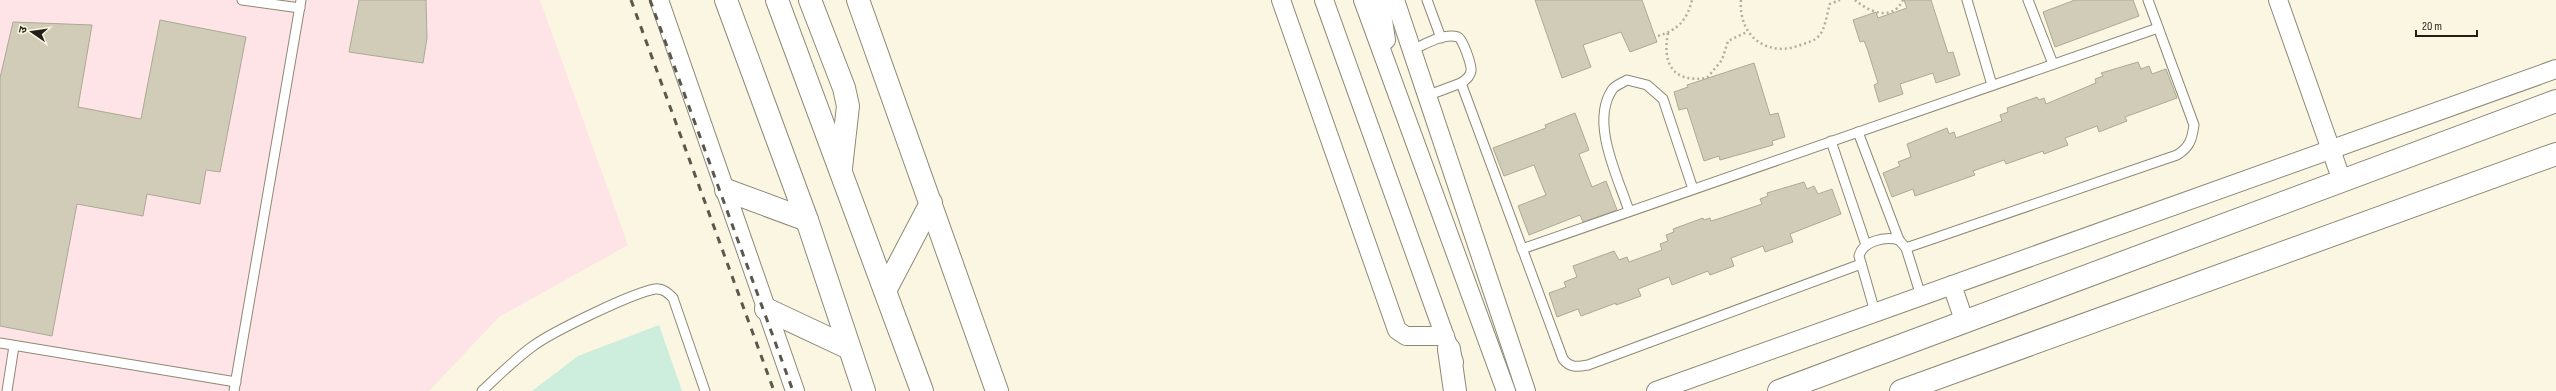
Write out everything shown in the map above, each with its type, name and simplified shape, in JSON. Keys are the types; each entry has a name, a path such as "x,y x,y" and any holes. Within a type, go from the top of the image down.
{"street":[{"path":"659,0 795,391"},
{"path":"726,0 807,220 864,391"},
{"path":"777,0 886,289 922,391"},
{"path":"810,0 844,88 848,106 841,170"},
{"path":"858,0 997,391"},
{"path":"1281,0 1396,330 1406,336 1447,343"},
{"path":"1324,0 1464,391"},
{"path":"1363,0 1506,391"},
{"path":"1380,0 1390,74"},
{"path":"1395,0 1429,95 1526,391"},
{"path":"2278,0 2330,151 2342,181"},
{"path":"1656,391 2556,69"},
{"path":"1779,391 1965,323 2556,101"},
{"path":"1901,391 2556,154"},
{"path":"726,190 807,220"},
{"path":"886,289 931,202"},
{"path":"1952,285 1965,323"},
{"path":"766,308 849,348"},
{"path":"1447,343 1455,391"}],"lane":[{"path":"0,343 235,387 301,4 242,0"},
{"path":"1427,0 1441,38"},
{"path":"1967,0 1992,85"},
{"path":"2028,0 2053,64"},
{"path":"1906,248 2177,155 2187,149 2192,137 2194,124 2148,0"},
{"path":"1522,249 2158,28"},
{"path":"1412,50 1441,38 1457,37 1461,39 1471,65 1469,77 1461,83 1429,95"},
{"path":"1629,211 1604,134 1603,109 1612,89 1627,80 1647,85 1663,100 1693,189"},
{"path":"1461,83 1563,359 1568,365 1578,367 1861,264"},
{"path":"1858,132 1899,240 1906,248 1921,296"},
{"path":"1831,141 1866,245"},
{"path":"1875,312 1861,264 1861,249 1866,245 1885,238 1899,240"},
{"path":"482,391 533,346 574,324 642,293 656,289 664,290 673,298 705,391"},
{"path":"7,391 14,346"}],"path":[{"path":"1658,36 1677,28 1685,20 1692,0"},
{"path":"1741,0 1740,15 1748,32 1759,43 1768,47 1786,50 1816,39 1821,33 1830,4 1840,0"},
{"path":"1855,0 1870,11 1881,14 1894,11 1903,0"},
{"path":"1668,33 1665,50 1673,71 1693,80 1707,78 1722,60 1728,41 1748,32"}],"shaded area":[{"path":"0,0 540,0 628,245 499,317 429,391 0,391"}],"green space":[{"path":"659,325 682,391 532,391 578,356"}],"building":[{"path":"359,0 426,0 427,38 423,63 349,52"},
{"path":"1535,0 1642,0 1657,42 1630,52 1621,32 1583,45 1591,67 1562,78"},
{"path":"1904,0 1931,0 1948,53 1953,52 1960,75 1936,83 1933,73 1900,84 1903,94 1879,102 1874,85 1878,83 1867,48 1864,41 1860,42 1853,20 1876,12 1878,18 1907,8"},
{"path":"2075,0 2133,0 2139,16 2055,47 2043,12"},
{"path":"160,20 246,37 220,172 206,170 200,204 147,194 143,216 77,204 52,336 0,326 0,78 13,22 92,25 78,107 141,119"},
{"path":"2138,62 2141,69 2149,66 2152,74 2166,69 2177,98 2125,117 2127,121 2099,132 2097,126 2065,138 2068,145 2044,154 2043,151 2006,164 2004,160 1973,171 1975,175 1915,196 1913,189 1892,197 1883,173 1900,166 1898,162 1911,157 1907,144 1947,128 1949,134 1954,132 1956,138 2002,121 2000,115 2008,112 2007,108 2037,97 2039,100 2044,98 2046,104 2096,83 2095,79 2103,76 2101,73"},
{"path":"1754,63 1770,115 1778,113 1785,137 1772,141 1773,145 1720,160 1719,156 1704,161 1687,108 1679,110 1674,92 1688,87 1687,85"},
{"path":"1575,113 1589,150 1579,154 1592,187 1606,181 1617,210 1583,222 1580,215 1529,235 1518,206 1546,195 1534,165 1504,176 1493,148 1546,128 1545,125"},
{"path":"1804,182 1807,189 1814,186 1818,194 1832,189 1841,214 1790,234 1793,242 1765,252 1763,246 1731,258 1734,266 1710,275 1708,271 1672,285 1669,277 1638,289 1641,296 1616,305 1616,303 1581,316 1578,309 1557,317 1549,293 1566,287 1564,282 1577,277 1573,266 1614,251 1619,260 1627,257 1629,262 1662,250 1660,244 1668,241 1666,235 1674,232 1673,229 1703,218 1704,220 1710,218 1711,221 1762,204 1760,199 1768,196 1767,193"}],"railway":[{"path":"631,0 774,391"},
{"path":"650,0 793,391"}]}
